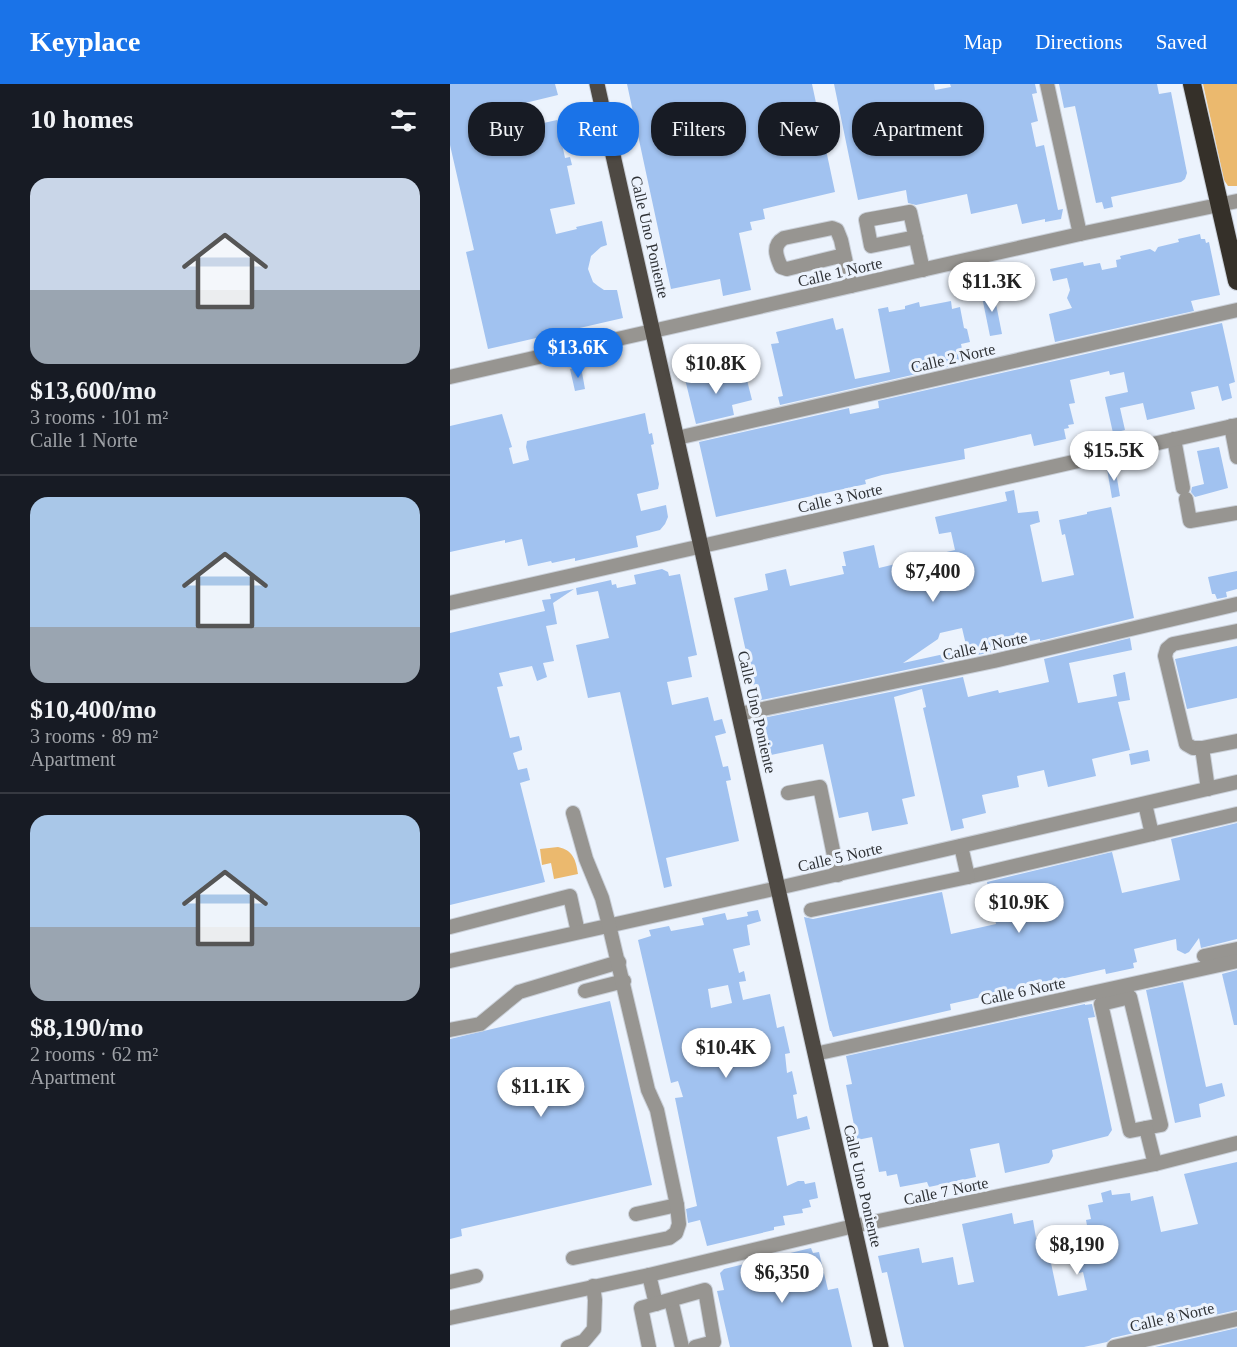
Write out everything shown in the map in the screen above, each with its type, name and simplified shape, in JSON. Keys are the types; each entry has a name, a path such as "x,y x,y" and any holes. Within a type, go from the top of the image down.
{"highway":[{"path":"1192,84 1228,203 1237,281"}],"main road":[{"name":"Calle Uno Poniente","path":"597,84 881,1347"}],"street":[{"path":"1047,84 1080,234"},
{"name":"Calle 1 Norte","path":"450,377 1080,234 1228,203"},
{"path":"844,255 787,268 781,267 776,247 778,242 784,238 832,228 837,230 841,240 851,286"},
{"path":"916,237 923,270"},
{"name":"Calle 2 Norte","path":"677,438 1237,310"},
{"path":"1234,426 1237,457"},
{"name":"Calle 3 Norte","path":"450,603 1234,426"},
{"path":"1174,439 1190,521 1237,513"},
{"name":"Calle 4 Norte","path":"739,714 994,661 1237,604"},
{"path":"1237,631 1173,644 1167,649 1165,656 1186,744 1193,748 1202,748 1237,741"},
{"path":"1202,748 1208,789"},
{"name":"Calle 5 Norte","path":"450,961 1237,782"},
{"path":"788,793 820,787 838,874"},
{"path":"1145,804 1152,834"},
{"path":"573,813 586,858 602,898 620,962 648,1090 657,1110 679,1224 676,1233 669,1238 573,1258"},
{"path":"811,910 968,877 1237,814"},
{"path":"961,846 968,877"},
{"path":"450,927 570,896 578,932"},
{"path":"1204,956 1237,949"},
{"name":"Calle 6 Norte","path":"815,1054 1237,961"},
{"path":"450,1030 480,1024 519,992 620,962"},
{"path":"585,991 624,981"},
{"path":"1130,997 1161,1125 1146,1128 1130,1131 1101,1004 1130,997"},
{"path":"1146,1128 1155,1164"},
{"name":"Calle 7 Norte","path":"450,1318 854,1227 1155,1164 1237,1143"},
{"path":"636,1214 677,1205"},
{"path":"649,1275 656,1304"},
{"path":"450,1282 476,1276"},
{"path":"568,1347 584,1341 594,1329 593,1286"},
{"path":"649,1347 641,1308 705,1290 715,1345 695,1347"},
{"path":"671,1300 682,1347"},
{"name":"Calle 8 Norte","path":"1114,1347 1237,1319"}],"shaded area":[{"path":"1203,84 1237,84 1237,186 1228,186 1224,180"},
{"path":"558,847 573,856 578,874 554,879 551,863 542,865 540,849"}],"building":[{"path":"450,84 555,84 558,95 529,102 468,102 468,156 545,156 545,123 557,120 557,156 570,157 572,165 567,166 575,204 550,209 556,234 602,221 607,245 591,256 588,269 593,282 598,286 604,290 617,290 623,318 488,349 466,252 474,250 450,145"},
{"path":"627,84 812,84 816,102 758,102 758,156 827,156 835,192 763,209 765,219 750,222 752,230 739,233 751,290 723,296 720,279 671,289 639,140 639,102 631,102"},
{"path":"834,84 934,84 935,90 951,87 950,84 1035,84 1037,93 1032,94 1038,121 1031,123 1036,147 1044,145 1058,210 1063,209 1061,219 1045,222 1045,219 1022,224 1017,204 971,214 967,194 916,205 908,203 906,190 858,200 840,113 840,102 838,102"},
{"path":"1059,84 1157,84 1159,94 1171,92 1187,173 1185,179 1181,182 1111,197 1113,207 1104,209 1102,202 1096,203 1075,106 1064,108"},
{"path":"1200,234 1201,239 1205,239 1206,243 1209,242 1220,295 1191,301 1194,311 1055,342 1049,314 1072,308 1067,298 1070,290 1067,278 1053,281 1050,269 1083,262 1084,266 1100,263 1102,270 1117,267 1116,260 1121,259 1120,256 1150,249 1155,252 1158,247 1179,242 1178,239"},
{"path":"993,289 1002,334 990,336 981,292"},
{"path":"951,301 952,309 960,307 964,328 967,329 970,342 961,344 965,363 780,405 778,397 783,396 771,344 779,343 776,332 833,318 836,330 843,328 855,379 890,372 878,309 888,307 889,312 905,309 905,306 919,302 920,307"},
{"path":"1222,323 1235,382 1229,384 1232,398 1222,401 1218,386 1191,392 1195,409 1147,420 1143,403 1120,408 1125,430 1113,433 1105,397 1128,392 1124,372 1110,375 1109,371 1070,380 1075,403 1069,404 1074,424 1064,429 1066,439 1034,446 1031,434 964,449 965,459 882,475 865,480 866,484 716,517 699,442 849,408 850,414 879,408 878,401"},
{"path":"581,367 585,389 575,391 570,369"},
{"path":"703,371 705,381 745,372 752,400 732,405 734,415 696,424 684,375"},
{"path":"645,413 649,434 652,433 654,444 651,445 659,484 658,489 637,494 641,511 666,505 668,517 660,530 636,536 638,547 575,561 575,558 528,566 522,539 505,543 505,540 450,552 450,426 502,414 512,447 509,448 513,464 529,460 527,441"},
{"path":"1219,447 1228,488 1195,497 1191,492 1192,487 1204,484 1197,451"},
{"path":"1115,467 1120,496 1112,498 1107,469"},
{"path":"1014,490 1018,513 1038,511 1040,522 1030,525 1042,582 1074,575 1065,534 1062,535 1059,520 1111,507 1134,618 1040,641 1040,639 991,649 992,652 757,701 734,598 768,590 765,574 786,569 790,586 844,574 842,566 846,566 843,552 874,545 879,568 908,561 911,577 941,571 938,554 955,550 951,532 939,534 935,517 1007,501 1005,492","holes":["962,628 967,649 903,663 938,639 940,633"]},
{"path":"662,569 668,572 669,576 680,574 697,655 688,657 692,677 667,682 672,705 708,697 714,721 722,719 726,733 715,736 723,767 728,766 731,780 726,781 739,841 666,858 672,886 664,888 620,692 588,698 576,645 609,638 598,591 577,595 576,588 611,580 612,585 616,584 617,588 636,584 634,575"},
{"path":"1237,571 1237,589 1226,592 1227,597 1217,599 1215,594 1212,594 1208,577"},
{"path":"574,589 553,603 557,624 546,626 554,661 543,663 547,677 537,681 532,666 499,673 503,686 497,687 510,738 519,736 522,750 513,753 518,770 527,768 530,780 520,783 545,882 450,905 450,633 545,611 542,600 551,599 550,594"},
{"path":"1130,638 1132,650 1069,663 1078,703 1117,696 1113,675 1125,672 1130,700 1118,702 1130,750 1092,759 1096,776 1048,787 1044,770 1017,776 1019,787 982,795 986,813 962,819 964,828 951,831 923,708 926,707 922,689 894,697 915,796 902,799 908,824 872,831 868,812 839,818 823,744 771,755 763,718 963,677 968,697 998,690 999,693 1049,682 1044,659"},
{"path":"1237,646 1237,698 1187,709 1175,659"},
{"path":"1148,750 1150,761 1131,765 1129,754"},
{"path":"1237,823 1237,939 1201,948 1199,938 1185,954 1177,950 1176,939 1134,949 1137,962 1133,963 1134,968 1106,974 1105,969 950,1004 951,1010 833,1037 804,917 813,919 942,892 951,934 996,924 987,882 1112,852 1122,893 1180,880 1171,839"},
{"path":"758,910 761,921 747,925 750,945 733,949 739,973 744,971 746,981 739,982 743,1000 770,994 777,1028 784,1026 790,1053 785,1054 787,1073 792,1071 797,1094 793,1095 797,1119 807,1116 810,1129 777,1137 787,1186 798,1181 804,1181 805,1184 815,1182 818,1198 809,1200 811,1207 802,1209 803,1213 783,1216 785,1225 774,1227 774,1230 707,1246 700,1220 688,1223 686,1209 697,1206 675,1098 683,1097 678,1081 671,1083 638,940 651,936 649,930 669,926 671,931 704,925 702,918 725,913 727,920 748,916 747,912","holes":["728,985 732,1003 711,1008 708,989"]},
{"path":"1237,970 1237,1025 1234,1025 1222,974"},
{"path":"1183,982 1206,1087 1222,1083 1225,1096 1199,1104 1201,1117 1175,1123 1146,990"},
{"path":"610,1001 652,1185 461,1229 462,1236 450,1239 450,1039"},
{"path":"1092,1004 1095,1017 1088,1018 1112,1130 1108,1136 1052,1150 1053,1156 1049,1163 1005,1173 999,1143 970,1149 976,1177 929,1187 927,1182 900,1187 897,1174 887,1176 886,1171 879,1172 872,1137 857,1140 846,1085 852,1084 846,1056"},
{"path":"1237,1162 1237,1310 1112,1338 1107,1342 1084,1347 904,1347 887,1272 882,1273 878,1256 919,1248 922,1263 953,1257 958,1285 974,1282 962,1224 1012,1213 1014,1224 1033,1220 1036,1238 1040,1237 1042,1250 1048,1249 1058,1296 1087,1290 1083,1272 1079,1273 1072,1239 1089,1236 1086,1220 1091,1219 1088,1205 1103,1202 1101,1193 1111,1190 1112,1195 1130,1193 1131,1201 1153,1196 1161,1232 1198,1224 1184,1174"},
{"path":"811,1248 813,1253 819,1252 828,1290 838,1288 852,1347 730,1347 717,1291 724,1290 720,1273 724,1269"},
{"path":"1237,1328 1237,1347 1155,1347"}]}
